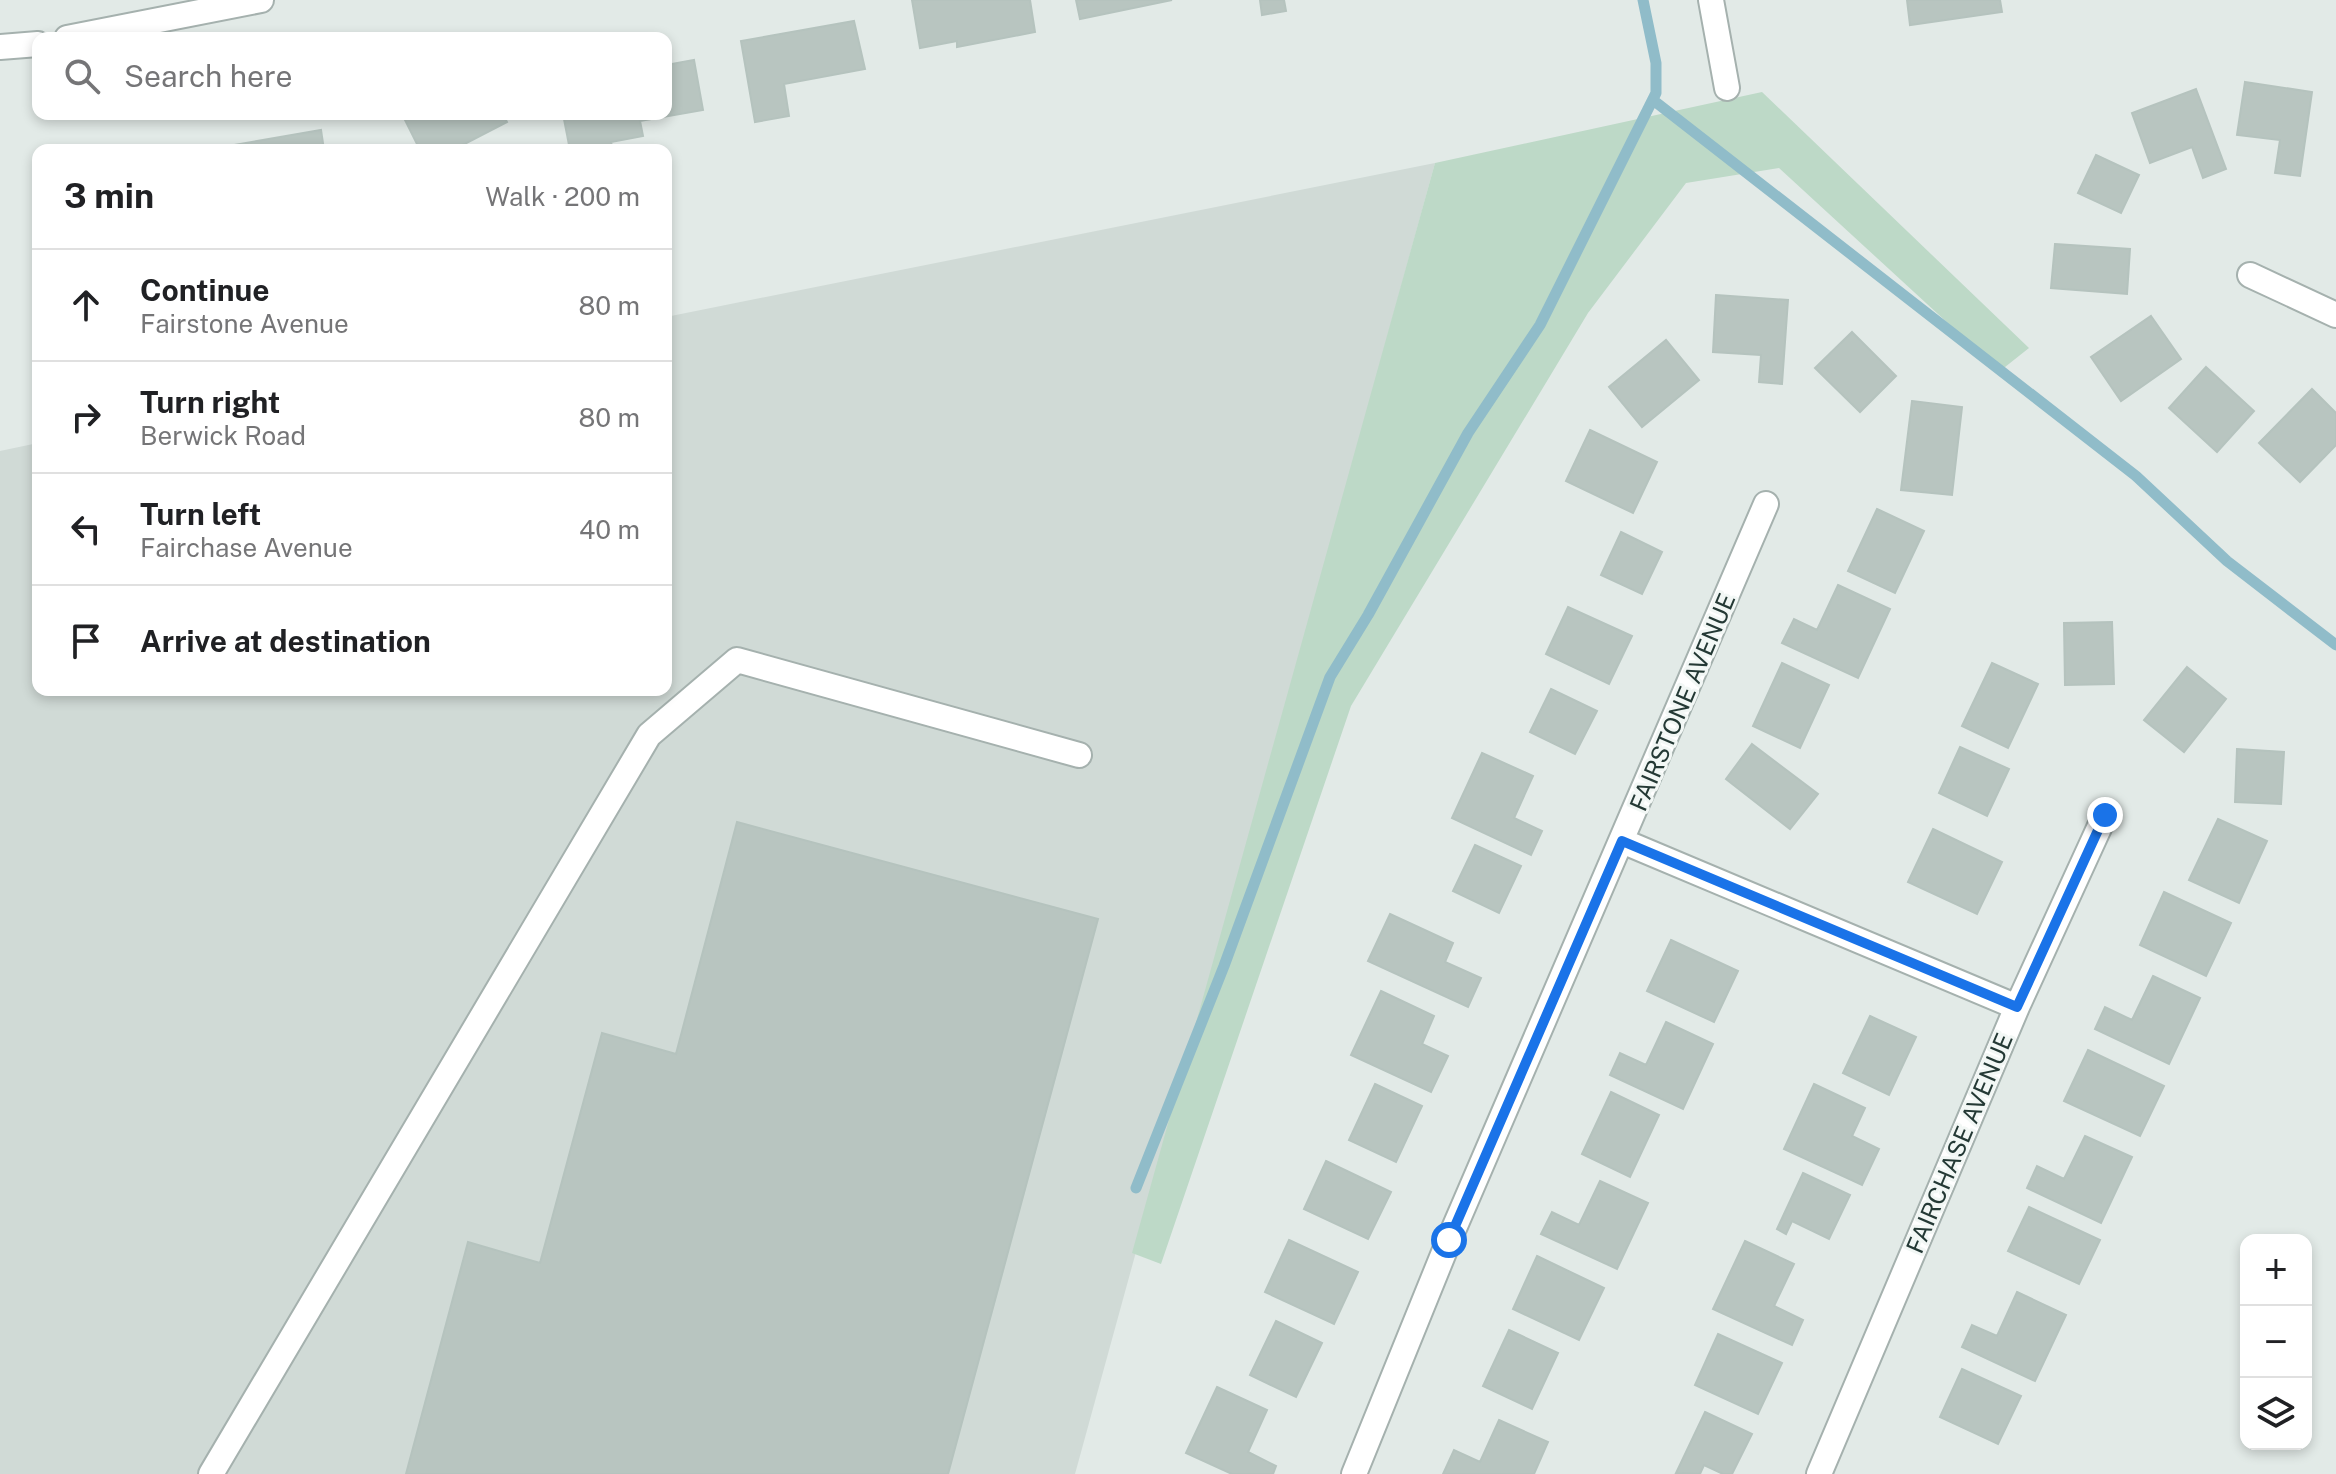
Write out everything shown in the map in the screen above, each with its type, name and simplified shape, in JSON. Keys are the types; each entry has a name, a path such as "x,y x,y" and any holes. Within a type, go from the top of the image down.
{"street":[{"path":"98,32 261,0"},
{"path":"1711,0 1727,88"},
{"path":"0,47 32,44"},
{"path":"2250,275 2336,315"},
{"name":"FAIRSTONE AVENUE","path":"1354,1474 1449,1240 1766,504"},
{"path":"211,1474 649,735 737,660 1079,755"},
{"name":"FAIRCHASE AVENUE","path":"1819,1474 2017,1007 2105,815"},
{"path":"1622,841 2017,1007"}],"shaded area":[{"path":"1435,163 1075,1474 0,1474 0,451 32,444 32,696 672,696 672,316"}],"green space":[{"path":"1762,92 2029,348 2000,371 1779,168 1686,183 1588,313 1351,706 1161,1264 1132,1253 1435,163"}],"building":[{"path":"912,0 1030,0 1035,32 957,47 957,41 920,48"},
{"path":"1076,0 1172,0 1080,19"},
{"path":"1260,0 1284,0 1286,11 1262,15"},
{"path":"1907,0 2000,0 2002,12 1910,25"},
{"path":"854,21 865,69 784,84 789,116 755,122 741,41"},
{"path":"694,60 703,110 672,115 672,64"},
{"path":"2245,82 2312,92 2300,176 2275,173 2280,140 2237,135"},
{"path":"2196,89 2226,169 2203,178 2192,147 2150,163 2132,113"},
{"path":"405,120 507,122 465,144 417,144"},
{"path":"564,120 646,120 640,121 643,136 612,144 569,144"},
{"path":"321,130 323,144 240,144"},
{"path":"2096,155 2139,175 2121,213 2078,193"},
{"path":"2055,244 2130,249 2127,294 2051,288"},
{"path":"1716,295 1788,300 1782,384 1759,382 1761,355 1713,352"},
{"path":"2151,316 2181,359 2121,401 2091,357"},
{"path":"1852,332 1896,376 1860,412 1815,368"},
{"path":"1666,340 1699,380 1642,427 1609,387"},
{"path":"2206,367 2254,411 2217,452 2169,408"},
{"path":"2312,389 2336,413 2336,445 2300,482 2259,443"},
{"path":"1912,401 1962,407 1952,495 1901,490"},
{"path":"1590,430 1657,462 1633,513 1566,481"},
{"path":"1877,509 1924,531 1895,593 1848,571"},
{"path":"1621,532 1662,552 1642,594 1601,575"},
{"path":"1838,585 1890,609 1858,678 1782,643 1794,619 1817,630"},
{"path":"1568,607 1632,636 1609,684 1546,654"},
{"path":"2112,622 2114,684 2065,685 2064,623"},
{"path":"1782,663 1829,685 1800,748 1753,726"},
{"path":"1992,663 2038,684 2008,748 1962,726"},
{"path":"2187,667 2226,699 2184,752 2144,720"},
{"path":"1551,689 1597,711 1575,754 1530,732"},
{"path":"1752,744 1818,794 1790,829 1726,779"},
{"path":"1960,747 2009,769 1987,816 1939,793"},
{"path":"2237,749 2284,752 2281,804 2235,802"},
{"path":"1482,753 1533,776 1514,818 1542,831 1531,855 1452,818"},
{"path":"2218,819 2267,841 2239,903 2189,880"},
{"path":"737,822 1098,919 948,1474 406,1474 468,1242 540,1263 602,1033 676,1054"},
{"path":"1933,829 2002,862 1977,914 1908,882"},
{"path":"1475,845 1521,866 1499,913 1453,891"},
{"path":"2164,892 2231,923 2206,976 2140,945"},
{"path":"1390,914 1453,943 1445,962 1481,978 1468,1007 1368,961"},
{"path":"1671,940 1738,971 1714,1022 1647,991"},
{"path":"2153,976 2200,998 2169,1064 2095,1029 2105,1007 2132,1020"},
{"path":"1381,991 1434,1016 1422,1044 1448,1056 1431,1092 1351,1055"},
{"path":"1870,1016 1916,1037 1889,1095 1843,1073"},
{"path":"1666,1022 1713,1044 1683,1109 1610,1075 1620,1053 1646,1065"},
{"path":"2088,1050 2164,1086 2140,1136 2064,1101"},
{"path":"1375,1084 1422,1106 1396,1162 1349,1140"},
{"path":"1814,1084 1865,1108 1852,1136 1879,1149 1862,1185 1784,1149"},
{"path":"1611,1092 1659,1115 1630,1177 1582,1154"},
{"path":"2085,1136 2132,1157 2101,1223 2027,1188 2037,1166 2064,1179"},
{"path":"1326,1161 1391,1192 1368,1239 1304,1209"},
{"path":"1803,1173 1850,1195 1829,1239 1792,1221 1786,1234 1777,1229"},
{"path":"1600,1181 1648,1203 1617,1269 1541,1234 1552,1212 1579,1225"},
{"path":"2029,1207 2100,1240 2079,1284 2008,1251"},
{"path":"1289,1240 1358,1272 1334,1324 1265,1292"},
{"path":"1745,1241 1794,1264 1774,1306 1803,1320 1792,1345 1713,1309"},
{"path":"1537,1256 1604,1288 1579,1340 1513,1309"},
{"path":"2017,1292 2066,1315 2035,1381 1962,1347 1972,1325 1997,1336"},
{"path":"1276,1321 1322,1343 1296,1397 1250,1375"},
{"path":"1509,1330 1558,1353 1532,1409 1483,1386"},
{"path":"1718,1334 1782,1363 1758,1414 1695,1385"},
{"path":"1962,1369 2021,1396 1998,1444 1940,1417"},
{"path":"1217,1387 1267,1410 1248,1452 1276,1466 1273,1474 1232,1474 1186,1453"},
{"path":"1705,1412 1752,1434 1732,1474 1723,1474 1704,1465 1700,1474 1676,1473"},
{"path":"1499,1420 1548,1442 1534,1474 1443,1474 1454,1450 1480,1462"}],"waterway":[{"path":"1136,1188 1224,966 1330,677 1368,615 1468,433 1540,325 1656,93 1656,63 1643,0"},
{"path":"1653,100 2136,476 2227,561 2336,645"}],"route":[{"path":"1449,1240 1622,841 2017,1007 2105,815"}]}
